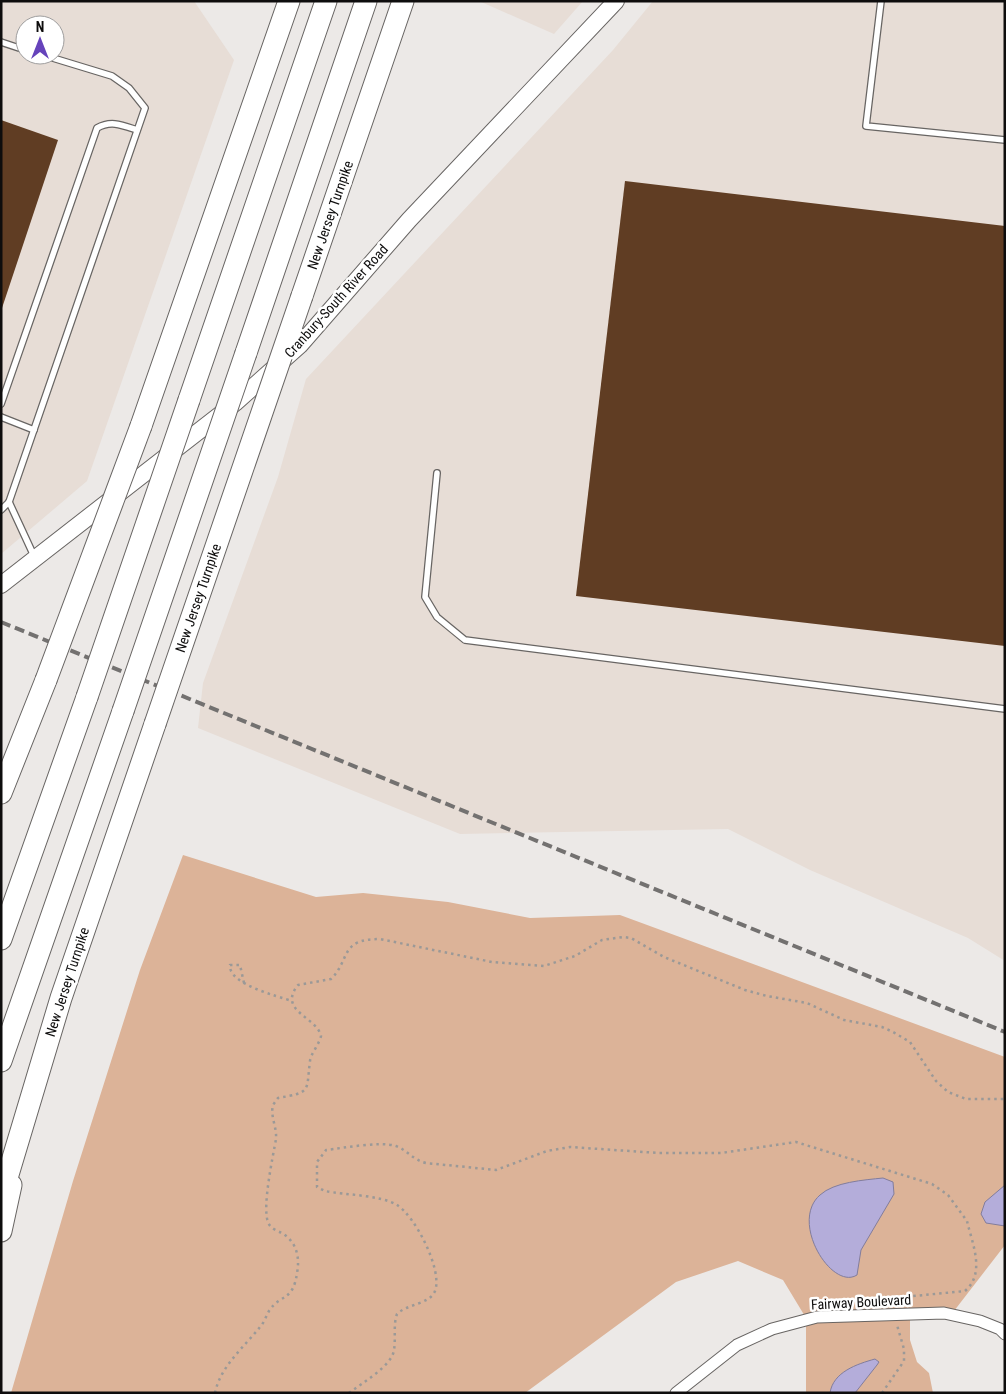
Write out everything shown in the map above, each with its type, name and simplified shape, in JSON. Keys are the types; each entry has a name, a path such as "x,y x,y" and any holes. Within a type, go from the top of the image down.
{"highway":[{"path":"1,793 46,680 141,426 289,1"},
{"path":"1,939 87,697 326,1"},
{"path":"1,1061 366,1"},
{"name":"New Jersey Turnpike","path":"1,1198 68,980 402,1"},
{"path":"1,917 35,841"},
{"path":"1,1231 25,1116"}],"main road":[{"name":"Cranbury-South River Road","path":"1,585 235,403 300,345 410,220 616,1"}],"street":[{"name":"Fairway Boulevard","path":"676,1393 737,1345 772,1329 817,1316 944,1313 980,1321 1000,1329 1005,1334"}],"lane":[{"path":"881,1 866,126 1005,140"},
{"path":"1,42 15,47"},
{"path":"1,510 9,502 145,108 129,88 112,76 65,62"},
{"path":"1,404 97,128 105,123 115,123 137,130"},
{"path":"1,417 34,430"},
{"path":"437,473 425,597 437,617 465,640 1005,709"},
{"path":"9,502 35,558"}],"path":[{"path":"215,1393 222,1374 243,1345 261,1326 270,1310 294,1290 297,1274 297,1250 291,1241 275,1230 268,1222 267,1208 271,1163 276,1137 273,1105 278,1098 294,1095 306,1089 309,1082 310,1059 317,1048 321,1036 315,1025 298,1013 292,1001 293,994 298,985 331,979 350,947 369,939 380,939 492,962 544,966 575,956 602,940 623,937 638,941 664,957 750,992 796,1000 844,1020 882,1027 910,1042 936,1081 948,1092 966,1099 1005,1100"},
{"path":"244,983 240,965 230,965 231,972 244,983 292,1001"},
{"path":"349,1393 369,1379 390,1360 394,1353 397,1314 407,1306 430,1298 435,1291 437,1281 431,1254 410,1218 398,1206 386,1201 326,1191 316,1187 317,1162 326,1150 389,1145 403,1150 416,1161 486,1170 504,1168 529,1157 570,1147 691,1154 731,1152 785,1142 812,1145 903,1177 932,1184 948,1195 967,1221 977,1270 972,1284 965,1291 903,1297 898,1303 897,1326 904,1349 904,1361 882,1393"}],"shaded area":[{"path":"1,1 194,1 234,60 87,481 1,554"},
{"path":"479,1 583,1 554,34"},
{"path":"653,1 1005,1 1005,961 968,938 810,870 728,829 460,834 198,728 203,683 278,477 306,379 613,50"},
{"path":"183,855 316,897 363,893 448,902 530,918 620,915 1005,1057 1005,1245 954,1311 910,1312 910,1340 917,1362 929,1373 933,1393 806,1393 806,1318 783,1280 738,1261 676,1282 525,1393 11,1393 73,1181 140,970"},
{"path":"883,1178 893,1182 894,1194 861,1250 857,1275 847,1277 836,1273 826,1264 811,1236 809,1221 812,1207 820,1195 833,1187 850,1182"},
{"path":"1005,1185 1005,1226 986,1223 981,1214 985,1202"},
{"path":"875,1359 879,1362 855,1393 830,1393 832,1386 841,1374 854,1366"}],"building":[{"path":"1,120 58,140 2,308 1,308"},
{"path":"625,181 1005,226 1005,646 576,596"}],"railway":[{"path":"1,622 1005,1032"}]}
